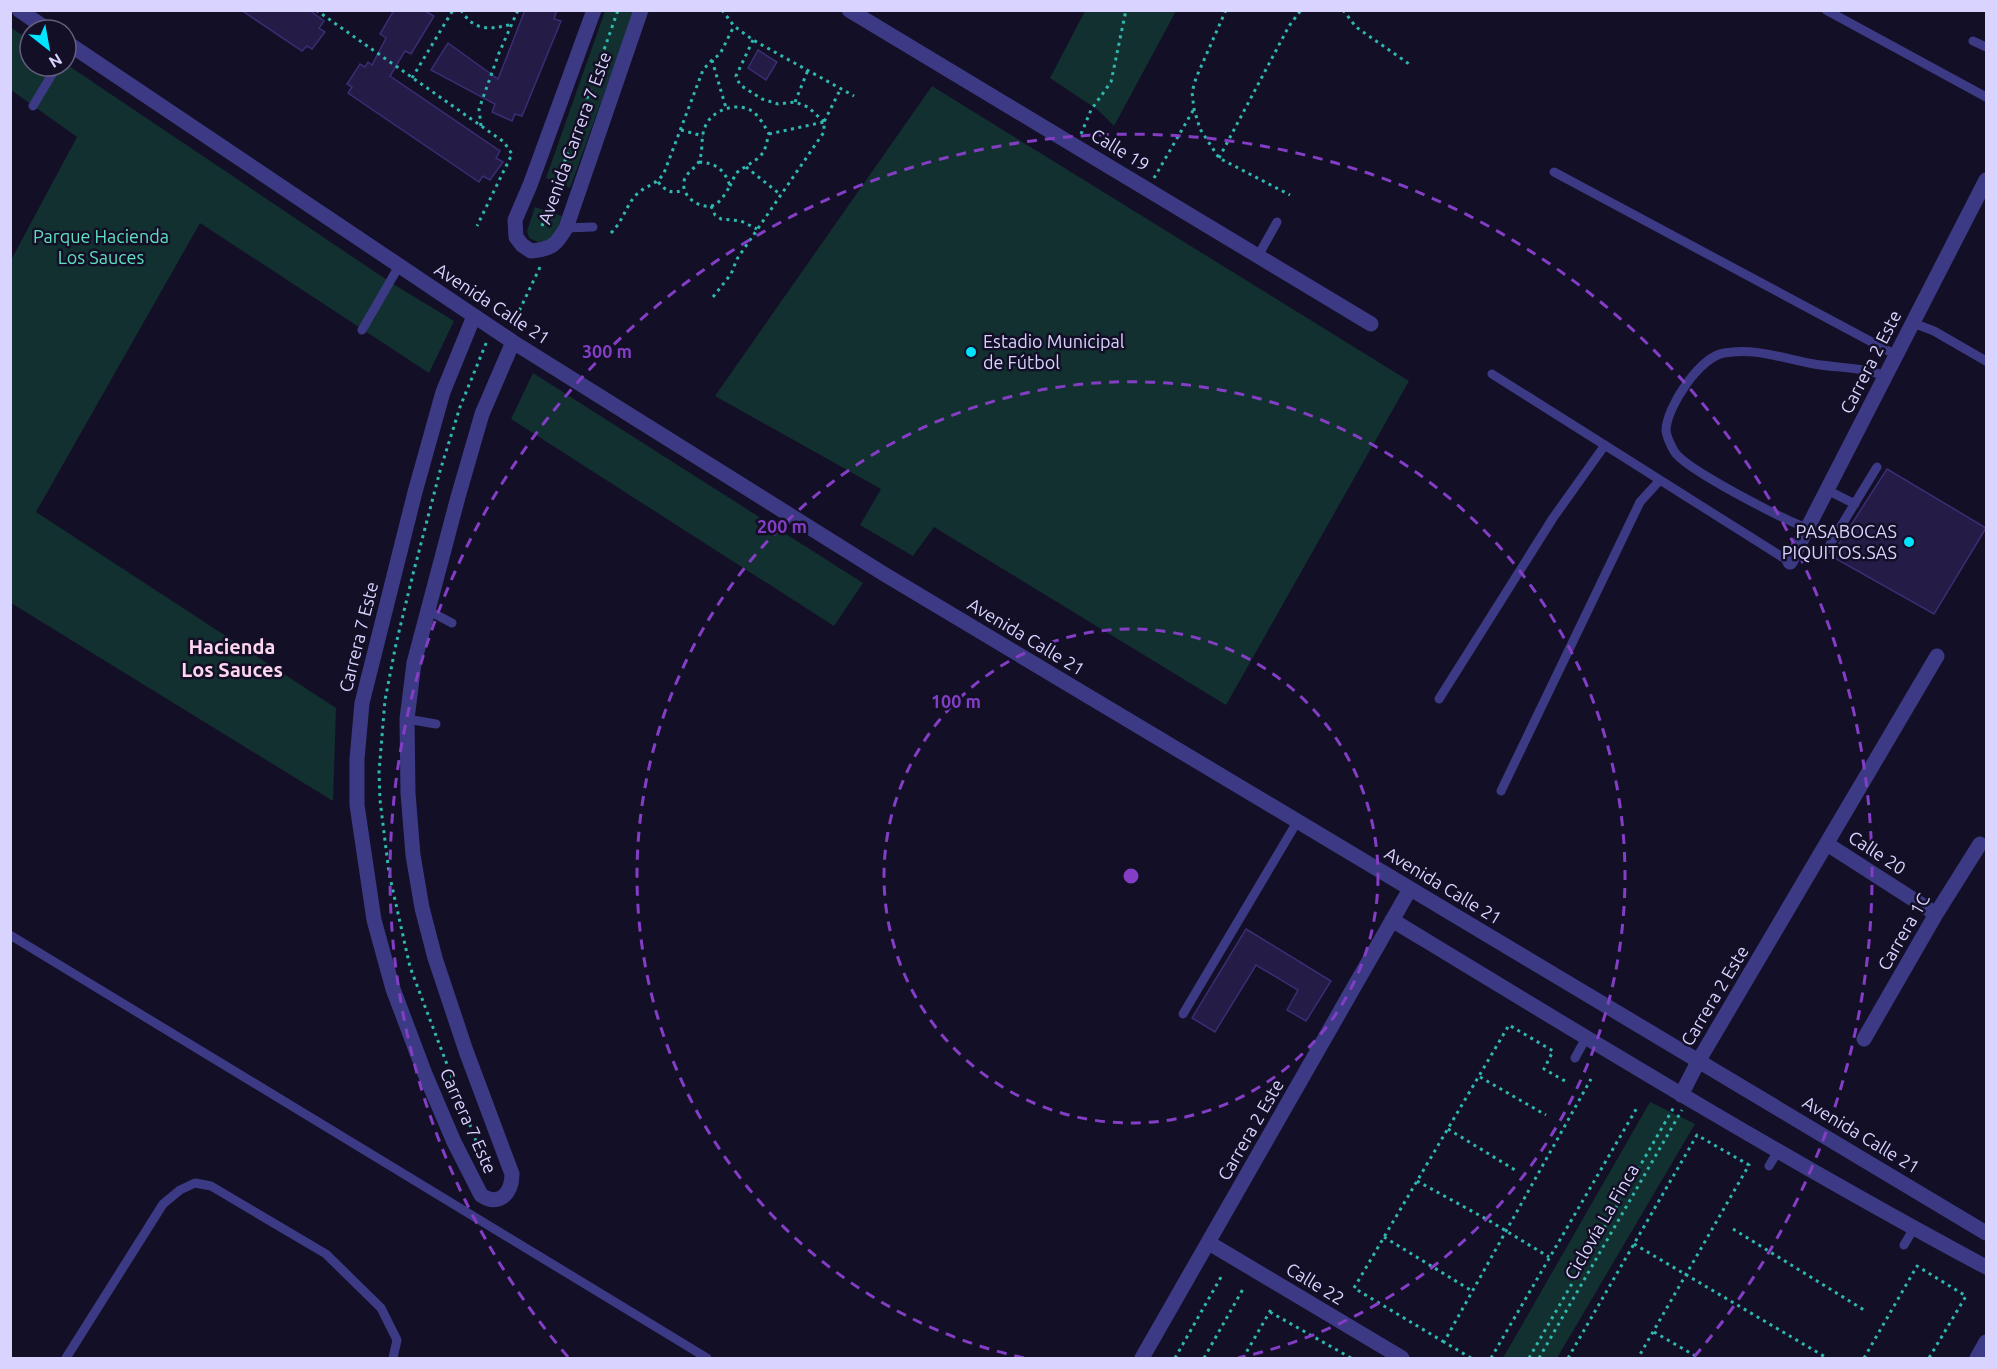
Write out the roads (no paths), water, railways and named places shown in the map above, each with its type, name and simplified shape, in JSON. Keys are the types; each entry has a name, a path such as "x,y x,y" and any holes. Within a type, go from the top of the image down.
{"street":[{"name":"Avenida Carrera 7 Este","path":"594,10 515,220 516,237 531,251 548,249 558,241 566,228 641,10"},
{"name":"Calle 19","path":"849,10 1371,324"},
{"name":"Avenida Calle 21","path":"78,53 509,340 894,580 1986,1233"},
{"name":"Carrera 2 Este","path":"1790,562 1986,180"},
{"name":"Carrera 7 Este","path":"474,316 443,392 412,503 362,703 357,759 357,805 374,920 393,989 454,1142 481,1196 487,1200 496,1200 505,1195 512,1185 512,1174 466,1051 435,958 422,908 411,834 407,719 414,663 427,610 482,414 509,340"},
{"name":"Carrera 2 Este","path":"1685,1097 1699,1060 1937,656"},
{"name":"Calle 20","path":"1827,844 1936,914"},
{"name":"Carrera 1C","path":"1864,1040 1936,914 1980,844"},
{"name":"Carrera 2 Este","path":"1142,1359 1410,889"},
{"path":"1392,920 1685,1097 1986,1267"},
{"name":"Calle 22","path":"1209,1243 1402,1359"},
{"path":"1977,1359 1986,1342"}],"lane":[{"path":"1826,10 1986,97"},
{"path":"1973,41 1986,47"},
{"path":"33,106 50,78"},
{"path":"1554,172 1896,355"},
{"path":"1258,256 1277,222"},
{"path":"566,228 593,227"},
{"path":"362,330 399,266"},
{"path":"1913,323 1934,331 1986,361"},
{"path":"1807,528 1789,522 1709,478 1675,453 1666,431 1673,404 1700,367 1722,353 1757,351 1813,364 1870,370 1886,376"},
{"path":"1492,374 1790,562"},
{"path":"1439,699 1553,518 1605,445"},
{"path":"1824,554 1877,467"},
{"path":"1501,791 1640,502 1660,480"},
{"path":"1827,490 1855,504"},
{"path":"427,610 452,623"},
{"path":"407,719 436,724"},
{"path":"1183,1014 1297,822"},
{"path":"10,935 707,1359"},
{"path":"1575,1058 1586,1038"},
{"path":"1769,1166 1778,1151"},
{"path":"66,1359 163,1204 180,1190 195,1183 211,1186 326,1254 381,1308 397,1340 393,1359"},
{"path":"1904,1245 1914,1228"}],"place":[{"name":"Estadio Municipal de Fútbol","path":"971,352"},
{"name":"PASABOCAS PIQUITOS.SAS","path":"1909,542"}],"district":[{"name":"Hacienda Los Sauces","path":"232,658"}],"park label":[{"name":"Parque Hacienda Los Sauces","path":"101,247"}]}
